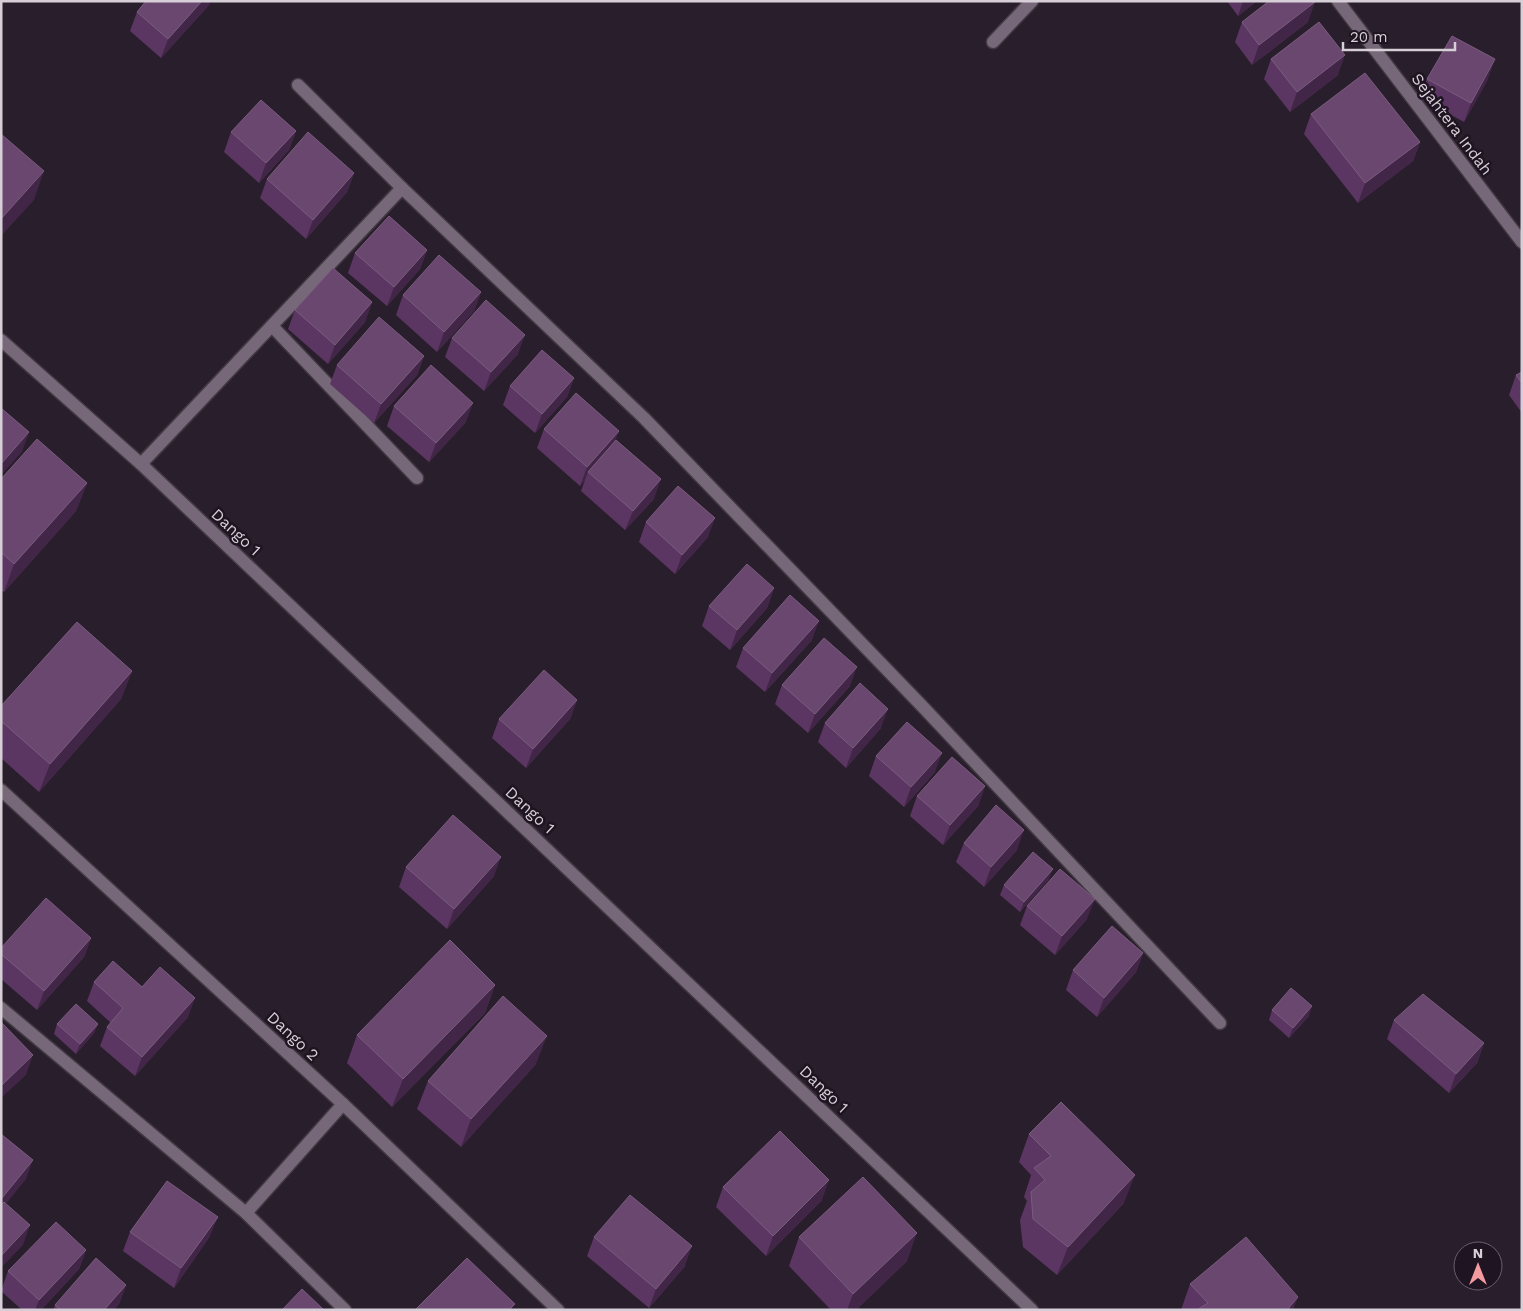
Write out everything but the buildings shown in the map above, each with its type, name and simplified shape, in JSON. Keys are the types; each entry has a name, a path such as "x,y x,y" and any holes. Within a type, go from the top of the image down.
{"street":[{"path":"993,42 1032,1"},
{"name":"Sejahtera Indah","path":"1338,1 1522,242"},
{"path":"298,85 402,188 650,425 923,707 1220,1023"},
{"path":"142,464 402,188"},
{"path":"272,326 417,478"},
{"name":"Dango 1","path":"1,340 142,464 1032,1310"},
{"name":"Dango 2","path":"1,790 343,1104 558,1310"},
{"path":"1,1008 246,1213 345,1310"},
{"path":"246,1213 343,1104"}]}
